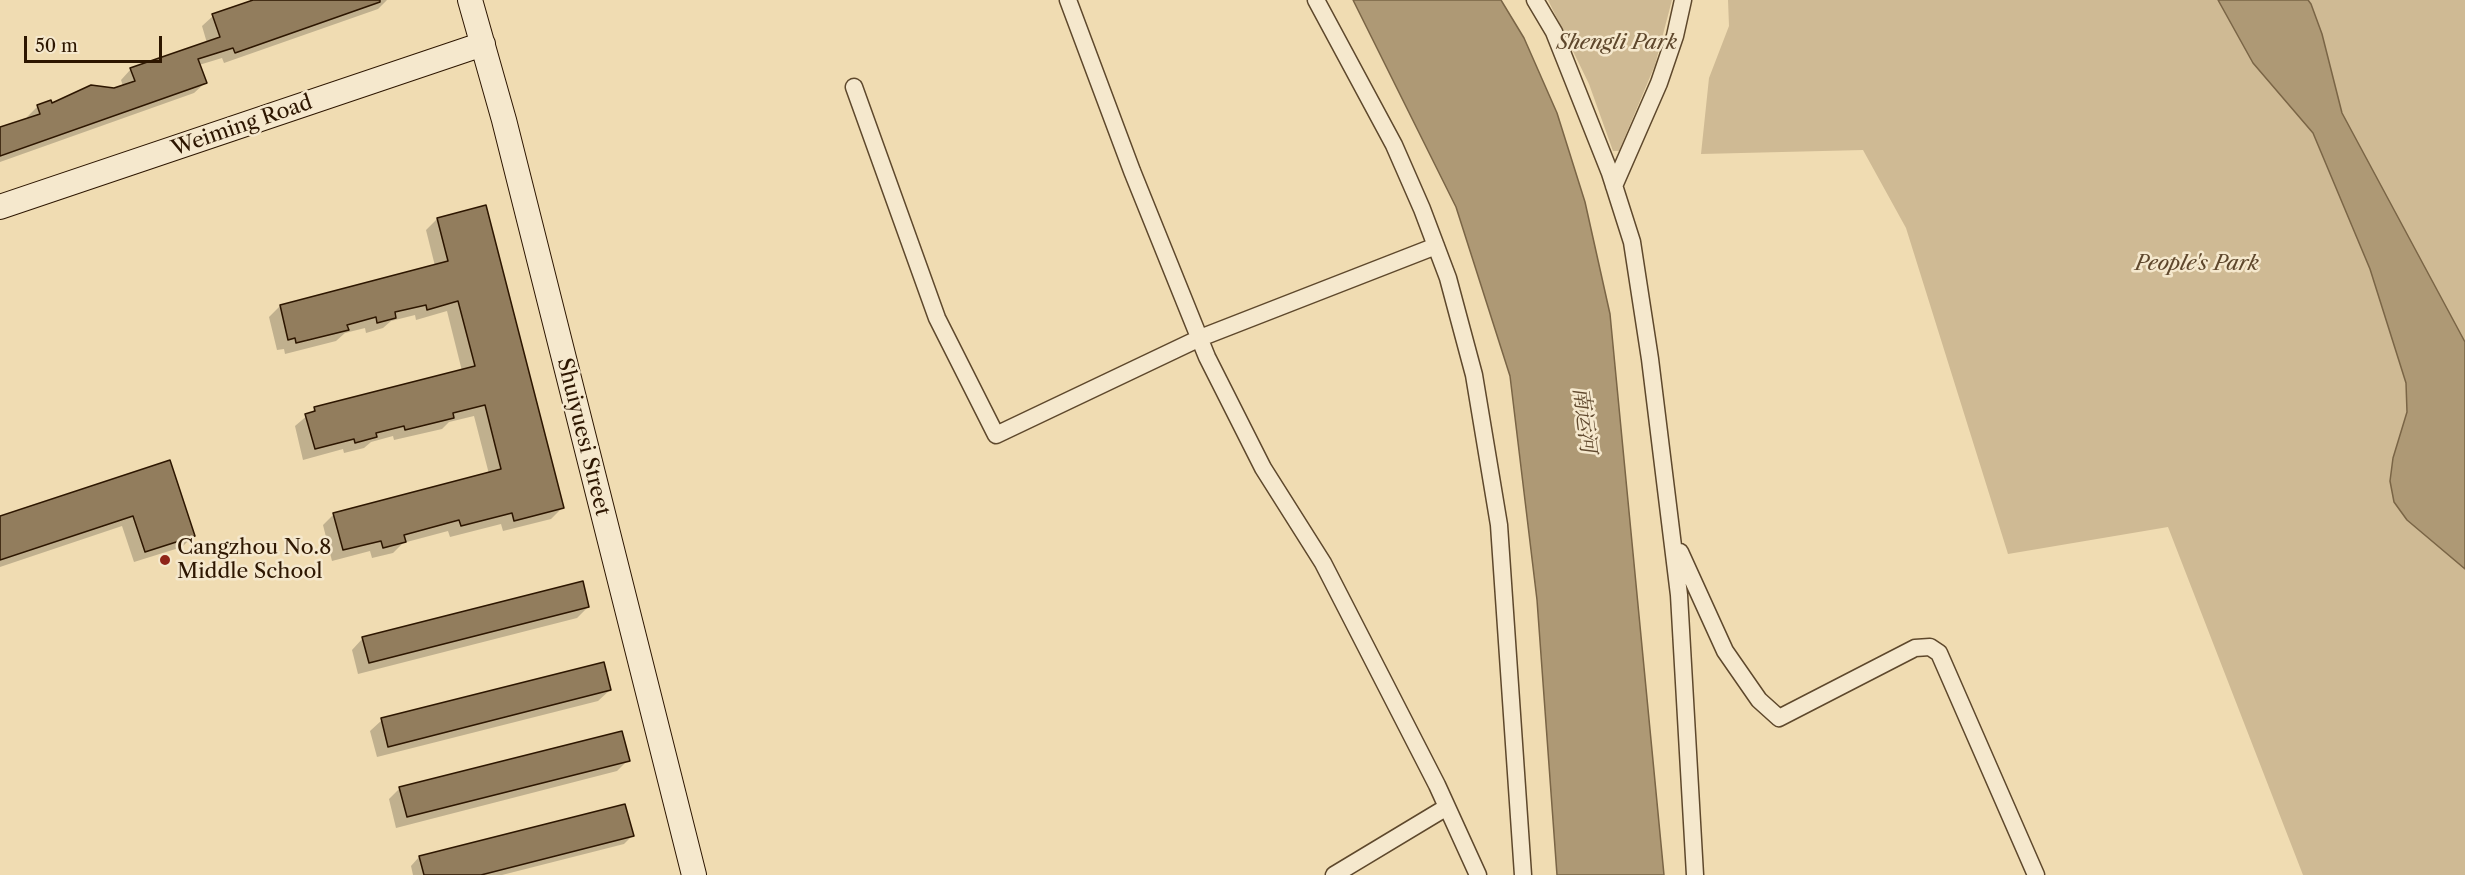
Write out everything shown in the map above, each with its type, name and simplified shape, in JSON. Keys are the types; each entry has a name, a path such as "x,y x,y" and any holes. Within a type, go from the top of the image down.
{"street":[{"name":"Shuiyuesi Street","path":"470,0 694,875"},
{"path":"1068,0 1132,171 1200,338 1263,468 1323,563 1447,807 1478,875"},
{"path":"1317,0 1394,145 1448,278 1474,375 1499,525 1523,875"},
{"path":"1536,0 1554,32 1614,186 1632,242 1650,359 1679,595 1695,875"},
{"path":"1614,186 1659,83 1675,36 1683,0"},
{"name":"Weiming Road","path":"0,207 483,44"},
{"path":"854,87 936,318 996,435 1200,338 1436,246"},
{"path":"1672,532 1725,651 1759,700 1779,718 1915,648 1930,647 1939,653 2036,875"},
{"path":"1334,875 1447,807"}],"green space":[{"name":"Shengli Park","path":"1548,0 1672,0 1655,65 1619,151 1613,151 1589,84"},
{"name":"People's Park","path":"1728,0 2465,0 2465,875 2303,875 2168,527 2008,554 1906,228 1863,150 1701,154 1709,78 1729,26"}],"water":[{"name":"南运河","path":"1353,0 1501,0 1524,38 1557,113 1585,202 1610,314 1664,875 1557,875 1537,600 1510,376 1456,207"},
{"path":"2218,0 2308,0 2311,4 2322,34 2342,113 2465,342 2465,569 2407,520 2394,502 2390,481 2393,458 2407,412 2406,383 2370,269 2313,133 2253,63"}],"building":[{"path":"253,0 380,0 380,2 235,53 233,48 198,59 207,83 0,156 0,127 40,114 37,105 51,100 52,103 91,85 114,88 135,81 130,68 220,37 212,14"},
{"path":"486,205 564,508 514,521 512,513 461,526 459,520 404,535 406,542 383,548 381,541 343,550 333,513 501,469 485,405 453,413 454,418 405,430 404,426 376,433 377,437 355,443 354,439 315,449 305,414 315,411 314,407 475,366 458,301 427,310 426,305 395,312 396,318 377,323 376,317 347,325 349,330 296,343 295,338 288,340 280,305 448,261 437,218"},
{"path":"170,460 195,536 145,552 133,516 0,560 0,516"},
{"path":"583,581 589,607 369,663 362,637"},
{"path":"604,662 611,690 388,747 381,718"},
{"path":"622,731 630,761 407,817 399,787"},
{"path":"625,804 634,836 481,875 424,875 419,856"}],"place":[{"name":"Cangzhou No.8 Middle School","path":"165,560"}]}
